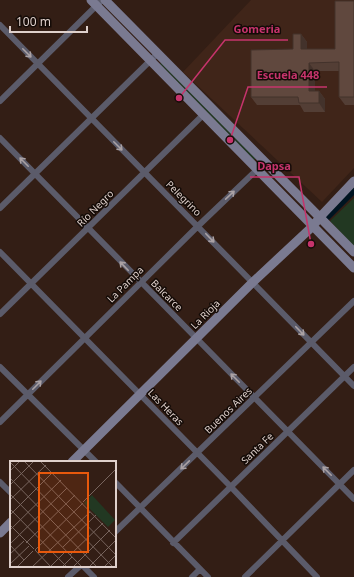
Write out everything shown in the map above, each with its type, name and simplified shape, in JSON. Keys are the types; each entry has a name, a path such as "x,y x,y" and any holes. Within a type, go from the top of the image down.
{"main road":[{"path":"105,0 354,252"},
{"path":"96,2 150,61 354,268"},
{"name":"La Rioja","path":"73,461 253,282 313,226 354,181"},
{"path":"0,533 10,523"}],"street":[{"path":"0,101 96,2"},
{"name":"Pelegrino","path":"0,25 354,386"},
{"path":"0,208 158,54"},
{"name":"Río Negro","path":"0,314 203,115"},
{"name":"Balcarce","path":"0,138 354,498"},
{"name":"La Pampa","path":"0,422 198,226 265,162"},
{"name":"Las Heras","path":"0,252 231,487 317,577"},
{"name":"Buenos Aires","path":"116,531 354,301"},
{"path":"0,367 95,461"},
{"name":"Santa Fe","path":"173,543 354,367"},
{"path":"245,577 354,470"},
{"path":"0,482 10,492"},
{"path":"116,483 173,543 208,577"},
{"path":"68,577 79,567"},
{"path":"84,567 94,577"},
{"path":"192,577 200,569"}],"shaded area":[{"path":"251,0 354,0 354,168 322,202 183,72"}],"green space":[{"path":"162,62 256,158 254,160 160,64"},
{"path":"354,198 354,246 330,221"}],"building":[{"path":"335,1 354,1 354,97 339,97 339,62 309,63 309,91 319,91 319,103 299,103 298,97 251,97 251,50 293,49 293,34 301,34 301,49 335,49"}],"waterway":[{"path":"328,217 354,191"}],"place":[{"name":"Gomeria","path":"179,98"},
{"name":"Escuela 448","path":"230,140"},
{"name":"Dapsa","path":"311,244"}]}
